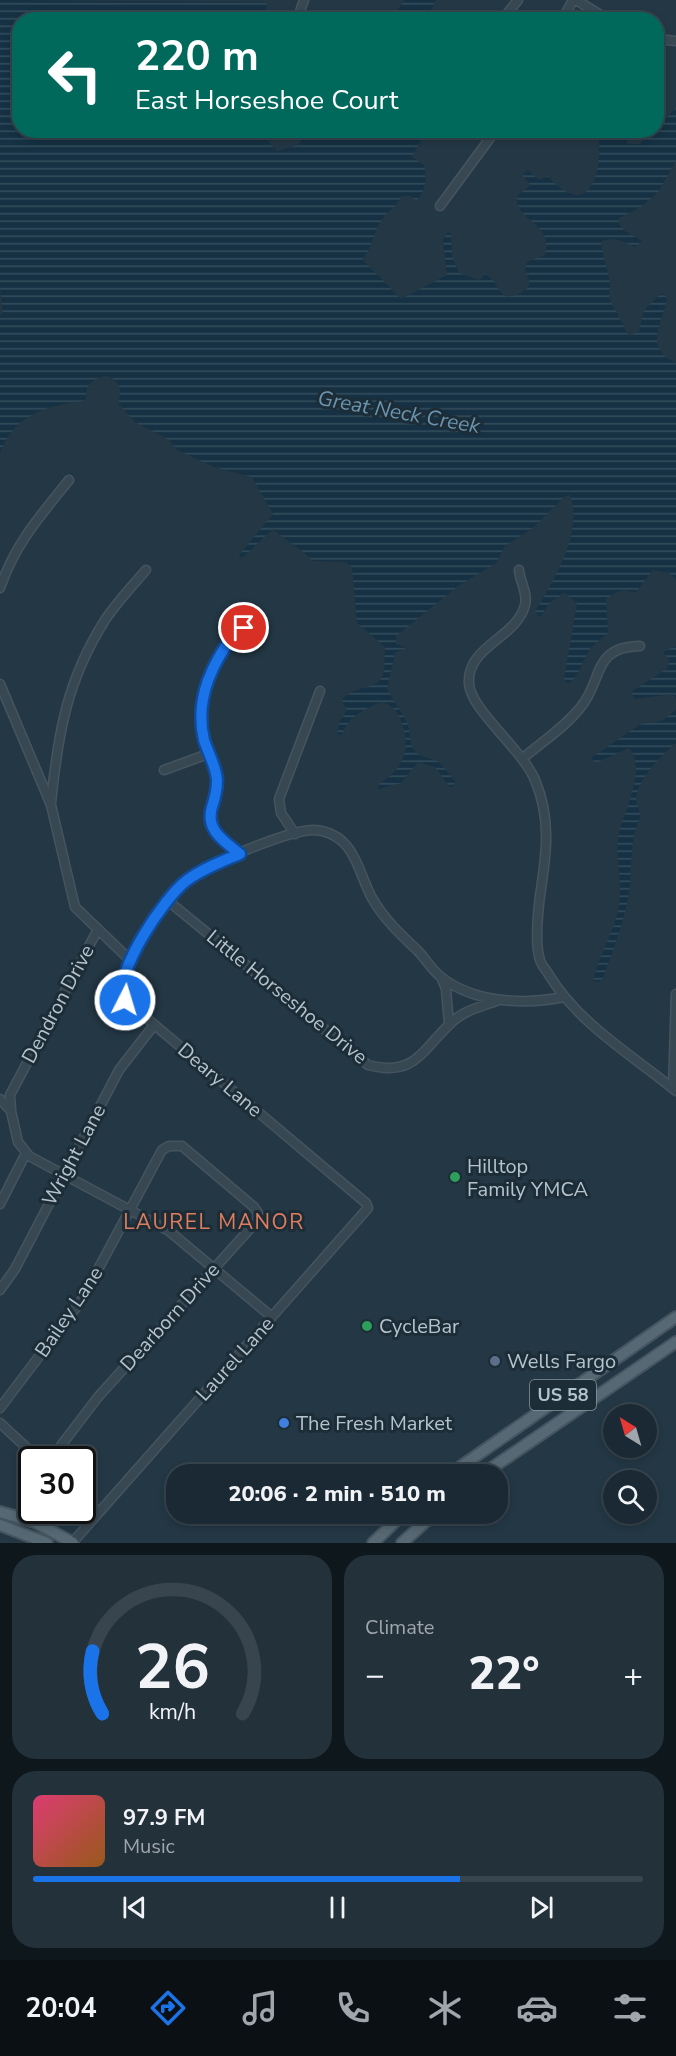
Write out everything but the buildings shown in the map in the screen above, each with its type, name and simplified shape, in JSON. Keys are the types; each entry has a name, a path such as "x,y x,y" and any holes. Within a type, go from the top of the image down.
{"main road":[{"name":"US 58","path":"464,1464 676,1317"},
{"name":"US 58","path":"498,1464 676,1342"},
{"path":"0,1512 35,1522 73,1543"},
{"path":"373,1543 393,1524"},
{"path":"402,1543 423,1524"},
{"path":"0,1525 47,1543"}],"street":[{"path":"508,12 518,0"},
{"path":"574,0 595,12"},
{"path":"440,206 490,138"},
{"path":"0,588 9,560 27,531 69,480"},
{"path":"51,805 57,738 71,687 105,619 146,570"},
{"path":"519,570 526,598 524,608 514,623 479,657 471,671 469,685 478,707 523,758 541,796 548,832 546,865 540,898 540,961 564,997 579,1013 675,1090"},
{"path":"240,854 217,835 210,824 217,780 201,722 204,690 222,650 241,626"},
{"path":"523,758 582,706 600,665 609,654 622,648 640,646"},
{"path":"0,684 51,805 75,907 97,931 131,961 149,925 167,900 191,877 240,854 295,834 321,830 343,841 382,915 441,977 479,996 542,1000 564,997"},
{"path":"295,834 281,813 279,799 320,691"},
{"path":"164,770 208,754"},
{"name":"Little Horseshoe Drive","path":"167,900 368,1065 386,1070 408,1064 429,1049 449,1024 463,1013 500,999"},
{"name":"Dendron Drive","path":"11,1111 10,1095 97,931"},
{"name":"Deary Lane","path":"131,961 122,988 125,1000 336,1178"},
{"path":"441,977 446,989 449,1024"},
{"path":"675,1090 676,994"},
{"name":"Wright Lane","path":"0,1290 15,1269 119,1070 154,1025"},
{"path":"0,1100 11,1111 18,1142 26,1154 177,1236 272,1317"},
{"name":"Bailey Lane","path":"0,1408 81,1300 162,1150 176,1145 182,1146 222,1178"},
{"path":"0,1204 26,1154"},
{"name":"Dearborn Drive","path":"61,1446 98,1397 258,1217 254,1206 222,1178"},
{"name":"Laurel Lane","path":"73,1543 366,1212 366,1203 336,1178"},
{"path":"0,1423 25,1446"}],"water":[{"name":"Great Neck Creek","path":"0,0 267,2 266,12 12,12 12,138 267,138 277,151 298,145 303,138 424,138 412,157 424,165 425,180 422,193 416,201 411,196 402,196 381,221 362,259 401,299 447,275 443,240 448,232 451,234 452,257 459,273 479,280 485,274 504,295 517,294 527,289 530,282 525,270 527,262 545,255 546,244 544,235 520,210 517,203 518,195 531,185 522,175 528,170 539,180 548,176 563,190 575,195 584,193 591,186 596,174 599,161 598,138 625,138 628,144 640,144 644,138 664,138 664,118 676,108 676,161 658,192 641,207 619,218 618,223 625,231 642,241 635,247 610,239 601,242 601,246 610,282 609,298 628,335 639,332 644,310 662,293 667,298 659,325 657,342 666,357 676,363 676,580 670,573 653,570 635,593 620,591 606,599 608,633 590,648 578,673 570,683 566,682 564,679 577,603 565,593 550,602 540,617 535,612 558,571 570,541 573,510 570,495 565,496 534,527 505,546 496,563 458,586 396,636 396,644 405,647 404,650 395,652 387,689 408,724 412,748 419,755 439,762 455,781 454,786 450,787 435,767 418,762 401,783 378,789 379,784 400,765 406,750 405,732 393,708 379,703 355,716 348,723 342,735 337,734 340,721 347,710 342,701 352,692 377,683 384,672 385,647 357,623 352,567 346,562 313,561 273,529 242,558 239,555 273,514 252,477 214,467 177,450 169,440 135,422 118,403 119,387 108,376 91,383 86,399 43,410 23,421 6,440 0,453 0,315 3,314 0,288"},
{"path":"405,0 436,0 430,12 396,12"},
{"path":"676,646 676,698 673,694 635,699 632,694 634,690 668,668 669,660 663,652"},
{"path":"676,710 676,743 650,769 637,794 636,801 641,815 634,835 627,904 603,978 599,982 593,981 619,906 619,832 633,789 636,766 629,748 596,763 591,758 641,724 662,721"}],"place":[{"name":"Hilltop Family YMCA","path":"455,1177"},
{"name":"CycleBar","path":"367,1326"},
{"name":"Wells Fargo","path":"495,1361"},
{"name":"The Fresh Market","path":"284,1423"}],"district":[{"name":"LAUREL MANOR","path":"214,1222"}],"route":[{"path":"125,1000 122,988 131,961 149,925 167,900 191,877 240,854 217,835 210,824 209,818 216,794 217,780 204,740 201,711 204,690 215,663 238,629 241,626 244,628"}]}
